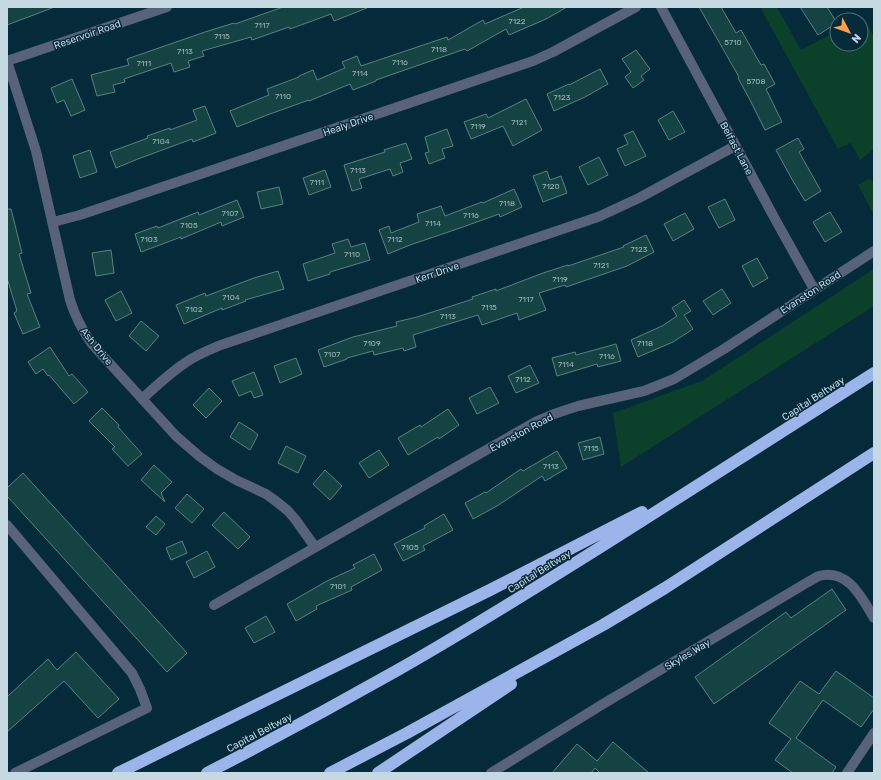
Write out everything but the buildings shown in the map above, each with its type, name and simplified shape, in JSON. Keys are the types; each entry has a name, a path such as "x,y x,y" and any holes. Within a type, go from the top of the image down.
{"highway":[{"name":"Capital Beltway","path":"207,773 273,739 404,666 536,587 739,460 874,373"},
{"path":"378,773 540,664 665,588 874,453"},
{"path":"118,773 504,583 638,515 739,460"},
{"path":"330,773 407,733 603,625"}],"street":[{"name":"Reservoir Road","path":"7,61 167,7"},
{"name":"Healy Drive","path":"53,222 80,215 533,61 553,52 636,7"},
{"name":"Belfast Lane","path":"661,7 735,146 814,289"},
{"name":"Ash Drive","path":"7,61 36,151 70,300 78,322 84,332 92,344 176,436 217,469 266,494 287,510 295,519 314,548"},
{"name":"Kerr Drive","path":"142,399 175,370 197,355 221,345 598,217 639,198 735,146"},
{"name":"Evanston Road","path":"214,605 537,421 578,406 644,391 674,379 724,349 874,251"},
{"path":"7,525 132,673 147,708 15,773"},
{"name":"Skyles Way","path":"491,773 610,700 819,576 838,576 853,586 874,618"},
{"path":"847,773 874,733"}],"green space":[{"path":"760,7 777,7 801,50 829,35 829,52 869,52 869,27 874,36 874,149 860,160 851,143 838,149"},
{"path":"870,178 874,185 874,215 858,185"},
{"path":"874,269 874,306 621,467 613,413 702,381"}]}
